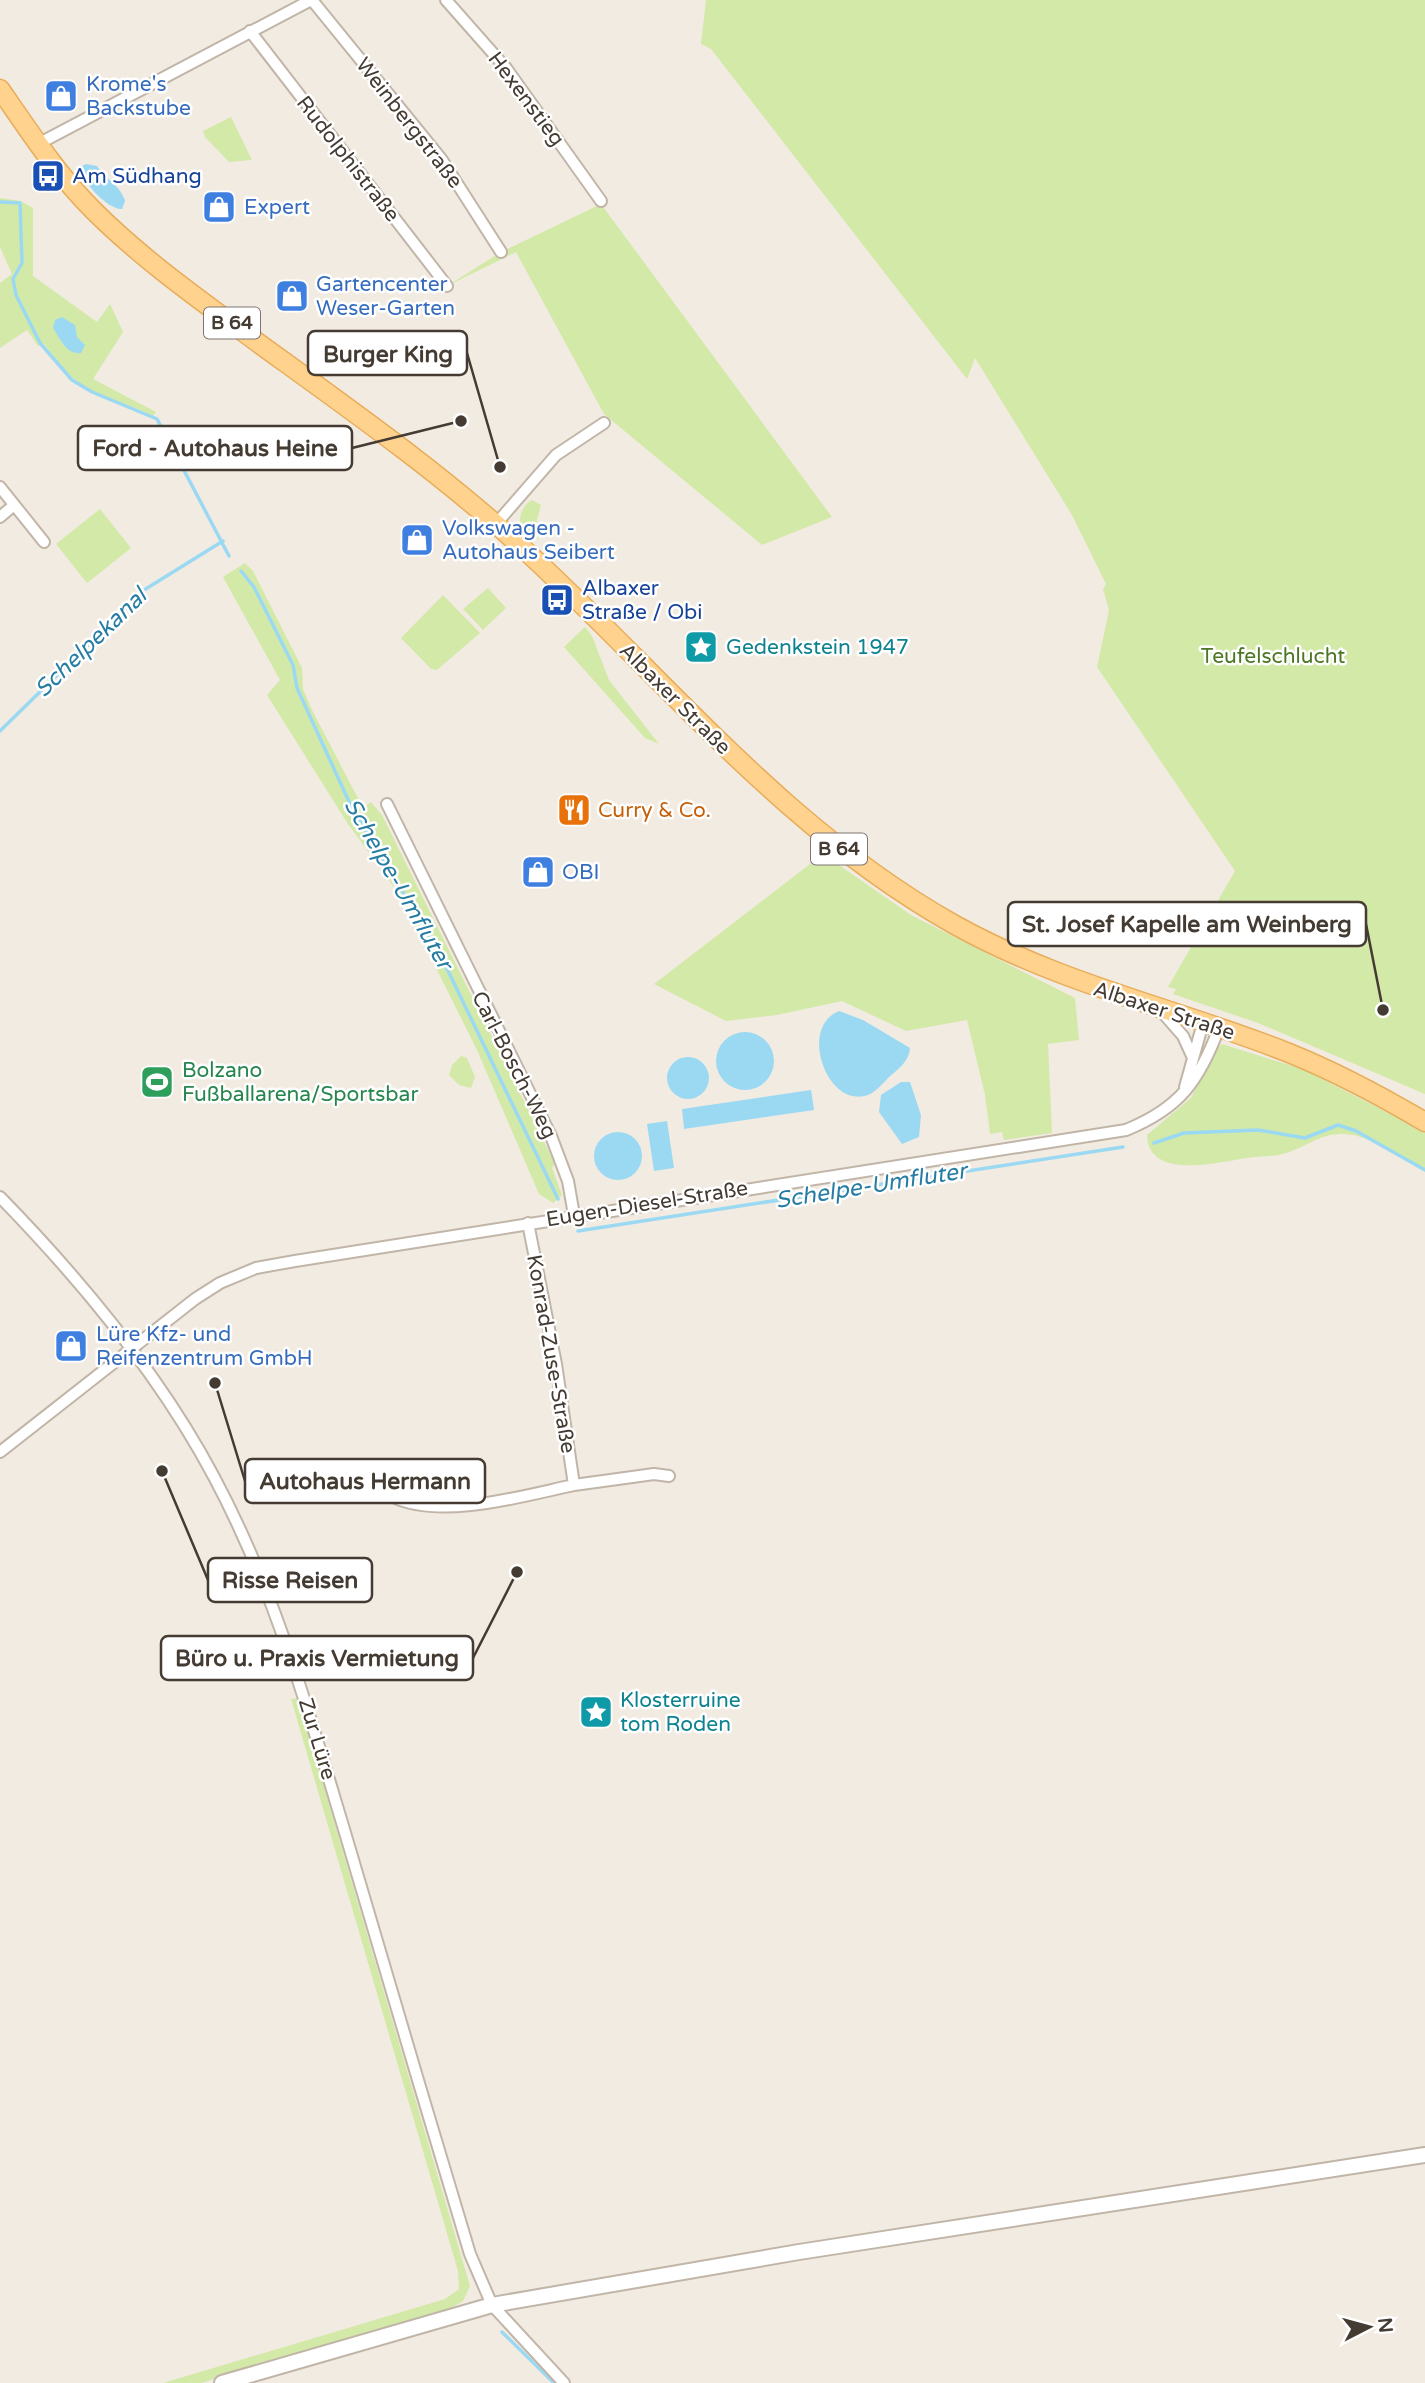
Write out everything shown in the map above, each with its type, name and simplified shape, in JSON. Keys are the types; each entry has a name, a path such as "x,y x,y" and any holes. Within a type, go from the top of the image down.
{"main road":[{"name":"Albaxer Straße","path":"0,89 38,144 89,206 137,251 378,430 495,525 597,620 759,782 854,860 922,906 994,946 1069,979 1211,1025 1326,1069 1425,1122"}],"street":[{"path":"38,144 311,0"},
{"name":"Weinbergstraße","path":"311,0 442,160 501,252"},
{"name":"Hexenstieg","path":"446,0 506,68 601,201"},
{"name":"Rudolphistraße","path":"250,32 447,286"},
{"path":"495,525 556,456 604,423"},
{"path":"0,487 44,542"},
{"path":"0,517 13,506"},
{"name":"Carl-Bosch-Weg","path":"387,804 551,1136 568,1181 574,1215"},
{"path":"1160,1010 1183,1036 1193,1058"},
{"path":"1179,1099 1193,1058 1211,1025"},
{"name":"Eugen-Diesel-Straße","path":"0,1451 129,1349 220,1283 256,1268 574,1215 1126,1130 1154,1119 1179,1099 1195,1080 1211,1025"},
{"name":"Zur Lüre","path":"0,1197 51,1253 129,1349 177,1415 213,1474 250,1548 305,1697 470,2254 492,2305 564,2383"},
{"name":"Konrad-Zuse-Straße","path":"528,1223 558,1377 574,1485"},
{"path":"393,1497 411,1506 463,1505 574,1485 654,1474 669,1476"},
{"path":"222,2383 492,2305 799,2252 1425,2155"}],"green space":[{"name":"Teufelschlucht","path":"706,0 1425,0 1425,1094 1258,1023 1173,994 1176,989 1168,987 1235,871 1097,667 1109,610 1103,589 1106,584 1072,515 975,358 967,379 711,49 701,44"},
{"path":"231,117 252,160 229,162 205,137 203,131"},
{"path":"0,198 21,201 33,208 33,276 97,322 110,304 123,332 93,379 156,412 153,416 100,395 81,384 65,370 44,344 38,346 27,330 0,348 0,283 12,274 0,247"},
{"path":"601,204 832,517 762,545 604,414 516,252 447,286 501,252"},
{"path":"532,500 541,505 535,528 538,539 524,535 520,525 522,511"},
{"path":"100,509 131,548 87,583 56,544"},
{"path":"245,563 253,571 302,668 303,689 312,710 363,808 371,802 382,815 555,1164 552,1168 562,1195 553,1203 539,1194 477,1050 399,894 348,824 267,695 280,680 223,577"},
{"path":"488,588 506,608 483,630 463,609"},
{"path":"443,595 480,633 437,670 431,669 401,638"},
{"path":"585,627 592,636 609,680 659,744 645,738 564,647"},
{"path":"823,854 911,915 1075,998 1079,1040 1048,1044 1052,1133 1004,1140 1002,1132 990,1134 985,1095 967,1020 906,1031 842,1001 777,1015 726,1021 654,984"},
{"path":"1222,1044 1305,1070 1425,1132 1425,1172 1376,1143 1344,1134 1322,1137 1274,1156 1203,1165 1172,1164 1159,1159 1150,1149 1147,1135 1191,1098 1217,1048"},
{"path":"461,1056 467,1058 475,1077 471,1088 459,1085 449,1075 452,1065"},
{"path":"298,1698 470,2286 463,2301 446,2311 201,2383 163,2383 445,2299 459,2289 458,2271 291,1699"}],"water":[{"path":"86,164 97,166 120,191 125,201 122,209 110,205 90,187 80,167"},
{"path":"62,317 75,325 77,337 85,345 81,353 68,349 53,328 55,320"},
{"path":"839,1011 863,1020 910,1048 902,1065 872,1093 857,1097 843,1092 832,1082 824,1067 819,1050 820,1034 826,1020"},
{"path":"739,1032 751,1032 766,1040 774,1055 774,1067 766,1082 751,1090 739,1090 724,1082 716,1067 716,1055 724,1040"},
{"path":"688,1057 703,1063 709,1078 703,1093 688,1099 673,1093 667,1078 673,1063"},
{"path":"901,1082 910,1082 921,1115 919,1137 902,1144 879,1112 881,1095"},
{"path":"811,1090 814,1110 684,1129 682,1109"},
{"path":"667,1121 674,1168 654,1171 647,1124"},
{"path":"618,1132 635,1139 642,1156 635,1173 618,1180 601,1173 594,1156 601,1139"}],"waterway":[{"path":"0,202 20,203 22,263 13,279 16,295 40,343 72,380 92,392 157,419 229,556"},
{"name":"Schelpekanal","path":"0,731 144,590 223,541"},
{"name":"Schelpe-Umfluter","path":"241,571 254,587 293,665 297,688 351,806 439,952 558,1199"},
{"name":"Schelpe-Umfluter","path":"1154,1143 1184,1133 1258,1130 1305,1138 1338,1125 1356,1131 1425,1170"},
{"name":"Schelpe-Umfluter","path":"578,1231 1123,1147"},
{"path":"502,2332 554,2383"}],"place":[{"name":"Krome's Backstube","path":"61,96"},
{"name":"Am Südhang","path":"48,176"},
{"name":"Expert","path":"219,207"},
{"name":"Gartencenter Weser-Garten","path":"292,296"},
{"name":"Ford - Autohaus Heine","path":"461,421"},
{"name":"Burger King","path":"500,467"},
{"name":"Volkswagen - Autohaus Seibert","path":"417,540"},
{"name":"Albaxer Straße / Obi","path":"557,600"},
{"name":"Gedenkstein 1947","path":"701,647"},
{"name":"Curry & Co.","path":"574,810"},
{"name":"OBI","path":"538,872"},
{"name":"St. Josef Kapelle am Weinberg","path":"1383,1010"},
{"name":"Bolzano Fußballarena/Sportsbar","path":"157,1082"},
{"name":"Lüre Kfz- und Reifenzentrum GmbH","path":"71,1346"},
{"name":"Autohaus Hermann","path":"215,1383"},
{"name":"Risse Reisen","path":"162,1471"},
{"name":"Büro u. Praxis Vermietung","path":"517,1572"},
{"name":"Klosterruine tom Roden","path":"596,1712"}]}
